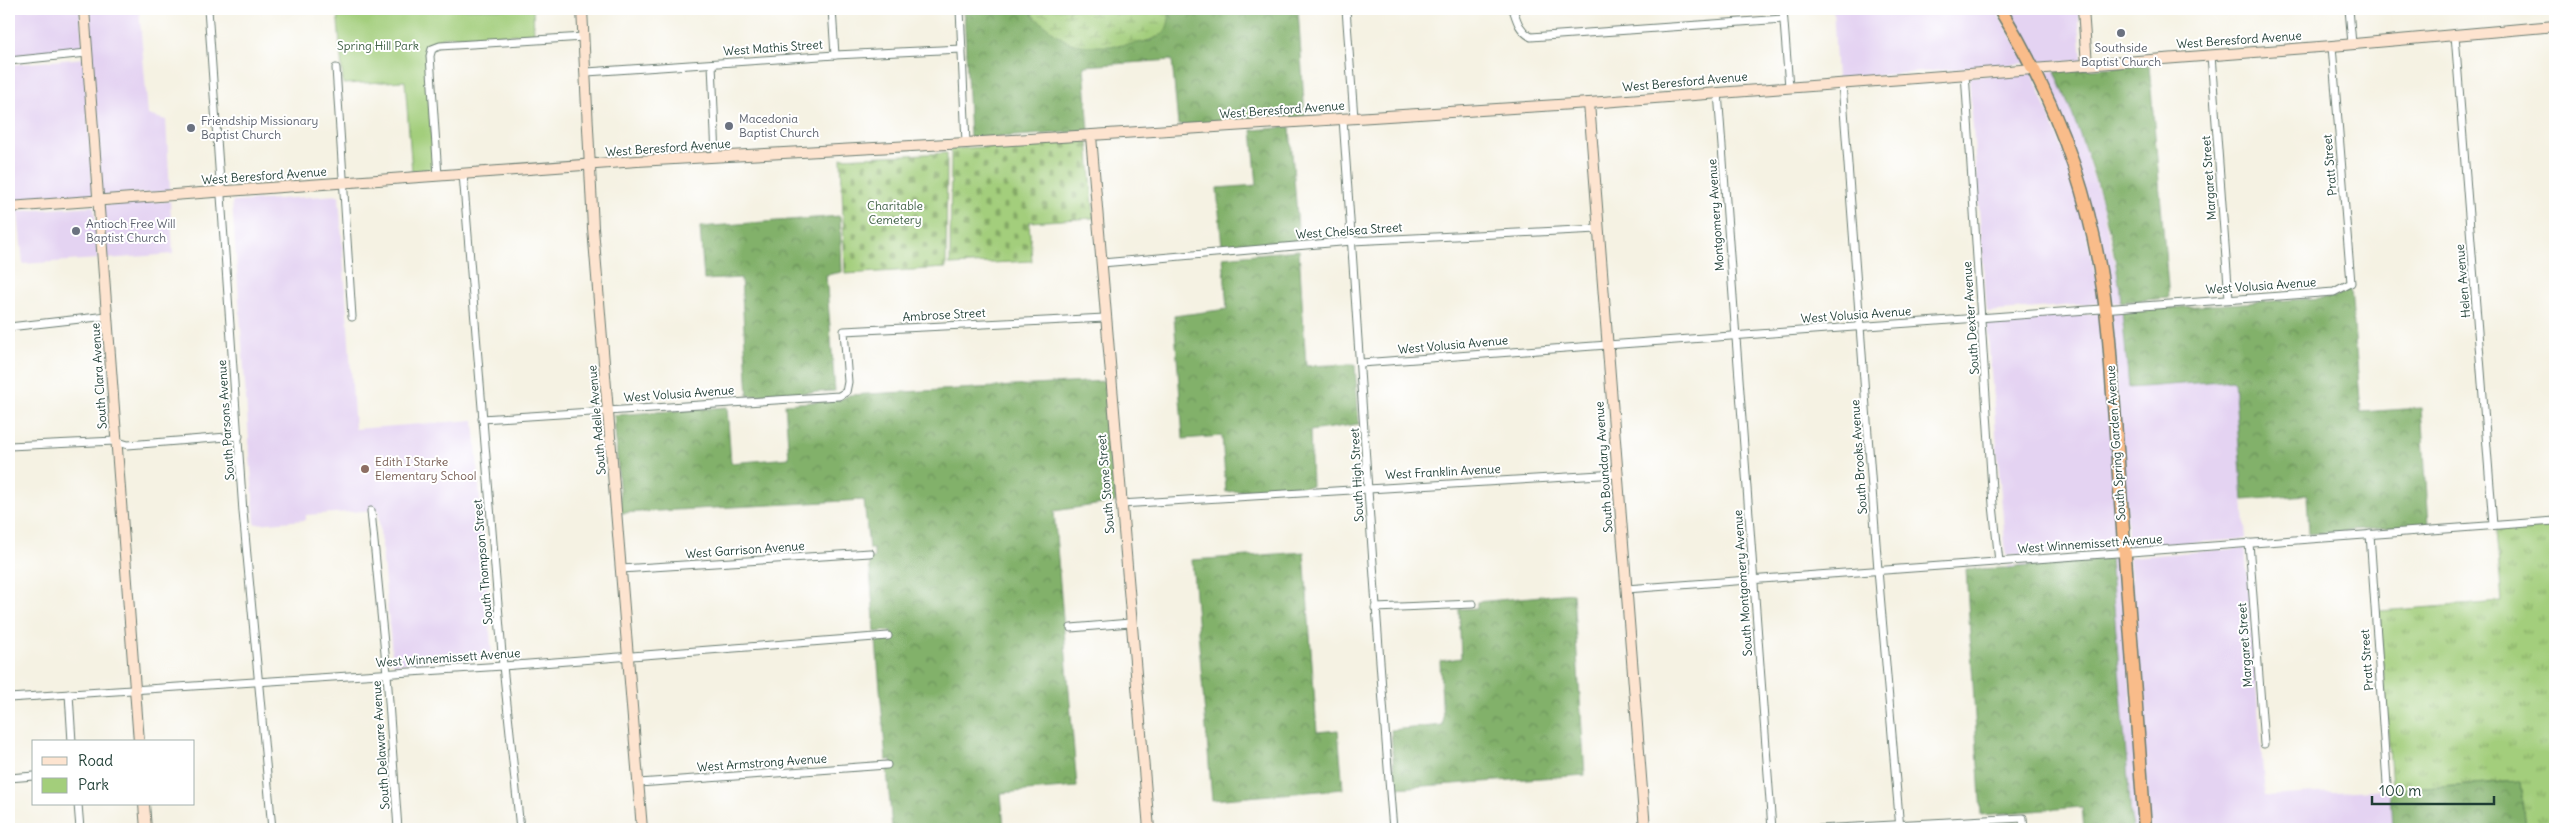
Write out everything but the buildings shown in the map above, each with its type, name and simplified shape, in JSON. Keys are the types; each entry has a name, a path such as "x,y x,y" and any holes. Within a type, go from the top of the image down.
{"highway":[{"name":"South Spring Garden Avenue","path":"2000,9 2034,67 2060,125 2081,186 2096,247 2106,308 2145,829"}],"street":[{"name":"South Clara Avenue","path":"84,9 139,740"},
{"name":"South Parsons Avenue","path":"208,9 258,683 272,829"},
{"name":"South Adelle Avenue","path":"582,9 592,165 593,228 642,829"},
{"path":"832,9 835,55"},
{"path":"960,9 966,144"},
{"name":"South High Street","path":"1346,9 1352,241 1370,487 1375,608 1393,829"},
{"path":"1514,9 1518,24 1524,33 1531,36 1784,19"},
{"path":"1783,9 1789,87"},
{"path":"2083,9 2087,65"},
{"path":"2349,9 2352,44"},
{"name":"West Beresford Avenue","path":"9,207 592,165 966,144 1589,103 2034,67 2087,65 2332,46 2555,26"},
{"name":"Helen Avenue","path":"2454,35 2493,525"},
{"path":"438,176 430,56 432,49 440,46 584,37"},
{"name":"Pratt Street","path":"2332,46 2351,283"},
{"name":"West Mathis Street","path":"586,72 835,55 962,49"},
{"path":"9,61 87,53"},
{"name":"Margaret Street","path":"2211,55 2229,299"},
{"path":"712,64 716,157"},
{"path":"336,68 352,318"},
{"name":"South Dexter Avenue","path":"1964,73 1982,317 1993,505 2000,562"},
{"name":"South Brooks Avenue","path":"1842,83 1878,570 1900,827"},
{"name":"Montgomery Avenue","path":"1718,92 1736,336"},
{"name":"South Boundary Avenue","path":"1589,103 1645,829"},
{"name":"South Stone Street","path":"1091,136 1120,504 1149,829"},
{"name":"South Thompson Street","path":"463,174 503,666 520,829"},
{"name":"West Chelsea Street","path":"1102,263 1352,241 1598,229"},
{"name":"West Volusia Avenue","path":"1361,363 2334,292 2351,283"},
{"path":"9,327 107,316"},
{"name":"Ambrose Street","path":"846,392 848,382 844,332 1105,318"},
{"name":"South Montgomery Avenue","path":"1736,336 1772,829"},
{"name":"West Volusia Avenue","path":"482,419 839,396 846,392"},
{"path":"9,446 115,441 128,445 239,436"},
{"name":"West Franklin Avenue","path":"1120,504 1370,487 1617,474"},
{"name":"South Delaware Avenue","path":"371,510 387,674 398,829"},
{"name":"West Winnemissett Avenue","path":"1626,589 2555,521"},
{"name":"Pratt Street","path":"2370,534 2388,784"},
{"name":"Margaret Street","path":"2249,543 2264,744"},
{"name":"West Garrison Avenue","path":"621,569 870,553"},
{"path":"1375,608 1473,604"},
{"path":"1071,628 1130,623"},
{"name":"West Winnemissett Avenue","path":"9,698 503,666 888,636"},
{"path":"69,694 72,740"},
{"name":"West Armstrong Avenue","path":"639,783 888,765"},
{"path":"9,778 32,776"},
{"path":"78,806 80,829"},
{"path":"144,806 146,829"},
{"path":"1819,829 1900,827 2023,818 2024,829"}],"shaded area":[{"path":"9,9 80,9 83,49 9,56"},
{"path":"88,9 139,9 148,115 166,120 170,191 101,196"},
{"path":"1833,9 1995,9 2027,63 1837,79"},
{"path":"2005,9 2078,9 2082,61 2036,62"},
{"path":"84,58 93,196 9,203 9,157 13,156 9,65"},
{"path":"2055,71 2074,117 2101,202 2119,283 2121,302 2109,303 2041,72"},
{"path":"2032,72 2077,187 2101,303 1987,312 1969,77"},
{"name":"Edith I Starke Elementary School","path":"339,195 355,429 474,420 492,657 393,664 378,510 306,515 306,520 255,524 232,202"},
{"path":"170,201 173,254 107,259 102,205"},
{"path":"94,206 98,259 23,264 18,213 9,212"},
{"path":"2122,311 2129,388 2234,380 2246,539 2129,547 2111,312"},
{"path":"2102,313 2120,548 2006,556 1987,322"},
{"path":"2245,548 2265,796 2390,789 2392,829 2150,829 2129,557"},
{"path":"2121,557 2141,829 2132,829 2110,559 2007,568 2007,566"}],"green space":[{"name":"Spring Hill Park","path":"337,9 533,9 534,34 442,37 425,49 434,171 412,172 405,81 343,84"},
{"path":"964,9 1031,9 1033,16 1071,43 1101,45 1151,41 1170,16 1169,9 1298,9 1305,117 1178,125 1172,60 1084,66 1089,131 970,139"},
{"path":"1031,9 1169,9 1169,17 1165,31 1159,36 1135,43 1091,46 1071,43 1062,38 1033,16"},
{"path":"2149,65 2169,298 2121,302 2112,243 2097,184 2055,71"},
{"path":"1290,127 1299,241 1222,248 1217,188 1257,185 1252,130"},
{"path":"1088,141 1094,218 1029,222 1032,261 950,265 951,153 949,149"},
{"name":"Charitable Cemetery","path":"947,153 946,268 845,274 841,158"},
{"path":"840,216 842,272 826,275 835,391 748,396 741,278 704,280 700,227"},
{"path":"1299,250 1306,366 1355,364 1359,424 1310,431 1312,486 1226,492 1222,436 1183,439 1174,316 1227,309 1223,257"},
{"path":"2351,289 2361,412 2421,408 2429,525 2309,534 2307,495 2243,500 2234,380 2129,388 2122,311 2334,297"},
{"path":"1106,381 1116,502 1054,511 1077,787 1001,793 1004,829 892,829 887,769 892,769 891,760 886,760 876,641 892,640 891,631 875,632 869,558 874,558 874,549 869,549 864,500 621,513 614,415 727,407 731,463 789,458 785,404 839,400 849,395"},
{"path":"2555,526 2555,829 2525,829 2520,781 2390,789 2392,788 2379,611 2502,602 2496,530"},
{"path":"1304,552 1317,732 1338,730 1343,789 1212,800 1192,560"},
{"path":"2110,558 2132,829 2084,829 2082,807 1981,815 1966,569 2008,568"},
{"path":"1573,593 1585,775 1395,788 1391,730 1443,725 1440,661 1461,658 1459,609 1477,608 1477,602"},
{"path":"2520,781 2525,829 2392,829 2390,789"}],"place":[{"name":"Southside Baptist Church","path":"2121,33"},
{"name":"Macedonia Baptist Church","path":"729,126"},
{"name":"Friendship Missionary Baptist Church","path":"191,128"},
{"name":"Antioch Free Will Baptist Church","path":"76,231"},
{"name":"Edith I Starke Elementary School","path":"365,469"}]}
